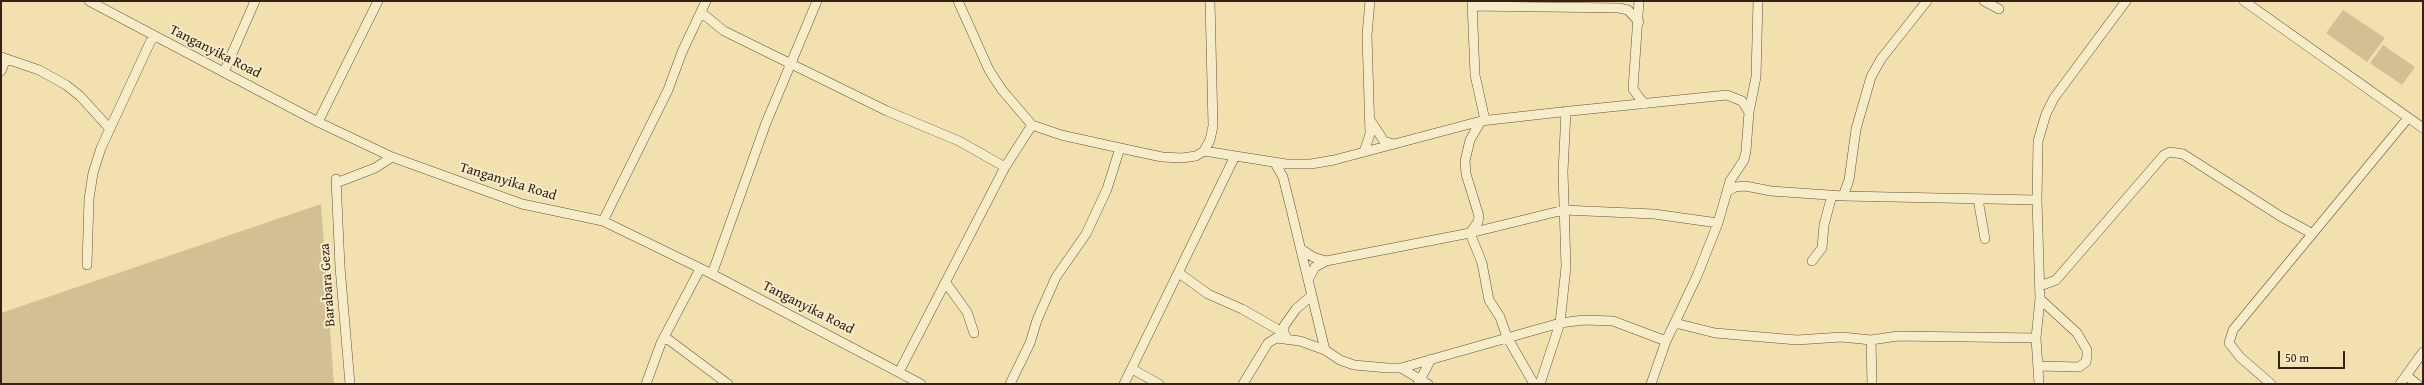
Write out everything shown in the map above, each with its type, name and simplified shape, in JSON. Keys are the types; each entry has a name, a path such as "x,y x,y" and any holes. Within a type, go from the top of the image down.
{"street":[{"name":"Tanganyika Road","path":"89,1 318,122 392,157 522,204 603,221 712,274 921,384"},
{"path":"224,72 255,1"},
{"path":"318,122 378,1"},
{"path":"603,221 668,90 682,52 702,13 706,1"},
{"path":"712,274 766,123 817,1"},
{"path":"958,1 990,70 1002,90 1032,125 1061,135 1162,158 1196,156 1204,151 1210,140 1213,126 1210,1"},
{"path":"1364,152 1370,134 1367,35 1370,1"},
{"path":"1625,106 1633,89 1639,22 1639,1"},
{"path":"1651,384 1666,341 1718,223 1730,181 1737,171 1746,151 1749,112 1756,77 1758,1"},
{"path":"1843,196 1849,180 1856,129 1872,77 1881,59 1927,1"},
{"path":"1984,1 1999,9"},
{"path":"2039,384 2036,338 2040,298 2037,200 2038,141 2046,114 2054,98 2126,1"},
{"path":"2244,1 2423,128"},
{"path":"1470,233 1478,222 1479,216 1466,174 1465,161 1470,140 1483,121 1475,75 1472,4 1575,5 1628,10 1639,22"},
{"path":"702,13 724,31 887,111 945,135 1004,167"},
{"path":"87,265 89,198 93,174 101,148 153,36"},
{"path":"1,71 4,58 39,70 66,85 80,96 110,129"},
{"path":"1633,89 1644,104"},
{"path":"1204,151 1275,162 1311,164 1364,152 1483,121 1566,111 1727,95 1742,101 1749,112"},
{"path":"1540,384 1560,323 1566,267 1564,210 1566,111"},
{"path":"2271,384 2240,357 2229,343 2232,330 2408,118"},
{"path":"1370,120 1384,141 1393,144"},
{"path":"900,372 1004,167 1032,125"},
{"path":"1010,384 1030,343 1037,320 1056,277 1086,234 1107,189 1120,148"},
{"path":"2040,286 2056,280 2164,155 2170,152 2183,154 2280,216 2311,233"},
{"path":"1124,384 1235,156"},
{"name":"Barabara Geza","path":"350,384 336,181 375,168 392,157"},
{"path":"1275,162 1283,177 1325,350"},
{"path":"1737,171 1745,186"},
{"path":"1728,191 1735,187 1745,186 1771,191 1843,196 2037,200"},
{"path":"1812,261 1822,248 1824,225 1832,195"},
{"path":"1978,199 1985,239"},
{"path":"1308,280 1315,267 1326,261 1470,233 1564,210 1654,214 1718,223"},
{"path":"1470,233 1482,263 1489,300 1500,317 1507,337 1534,384"},
{"path":"1300,249 1313,257 1326,261"},
{"path":"646,384 661,342 700,269"},
{"path":"1179,272 1208,294 1242,309 1285,335 1325,350 1340,360 1354,365 1401,368 1560,323 1591,320 1613,321 1666,341"},
{"path":"946,283 967,312 974,333"},
{"path":"1285,335 1284,326 1296,309 1311,296"},
{"path":"2039,366 2079,367 2086,362 2087,356 2086,350 2077,333 2040,298"},
{"path":"1675,323 1715,333 1797,340 1842,337 1871,340 1898,336 2036,338"},
{"path":"1243,384 1268,343 1285,335"},
{"path":"665,337 728,384"},
{"path":"1871,340 1872,384"},
{"path":"2400,384 2423,352"},
{"path":"1401,368 1422,383 1431,359"},
{"path":"1132,369 1159,384"},
{"path":"2407,376 2417,384"}],"shaded area":[{"path":"2343,10 2385,38 2367,62 2326,33"},
{"path":"2383,45 2415,67 2402,85 2370,63"},
{"path":"321,204 334,384 1,384 1,313"}]}
